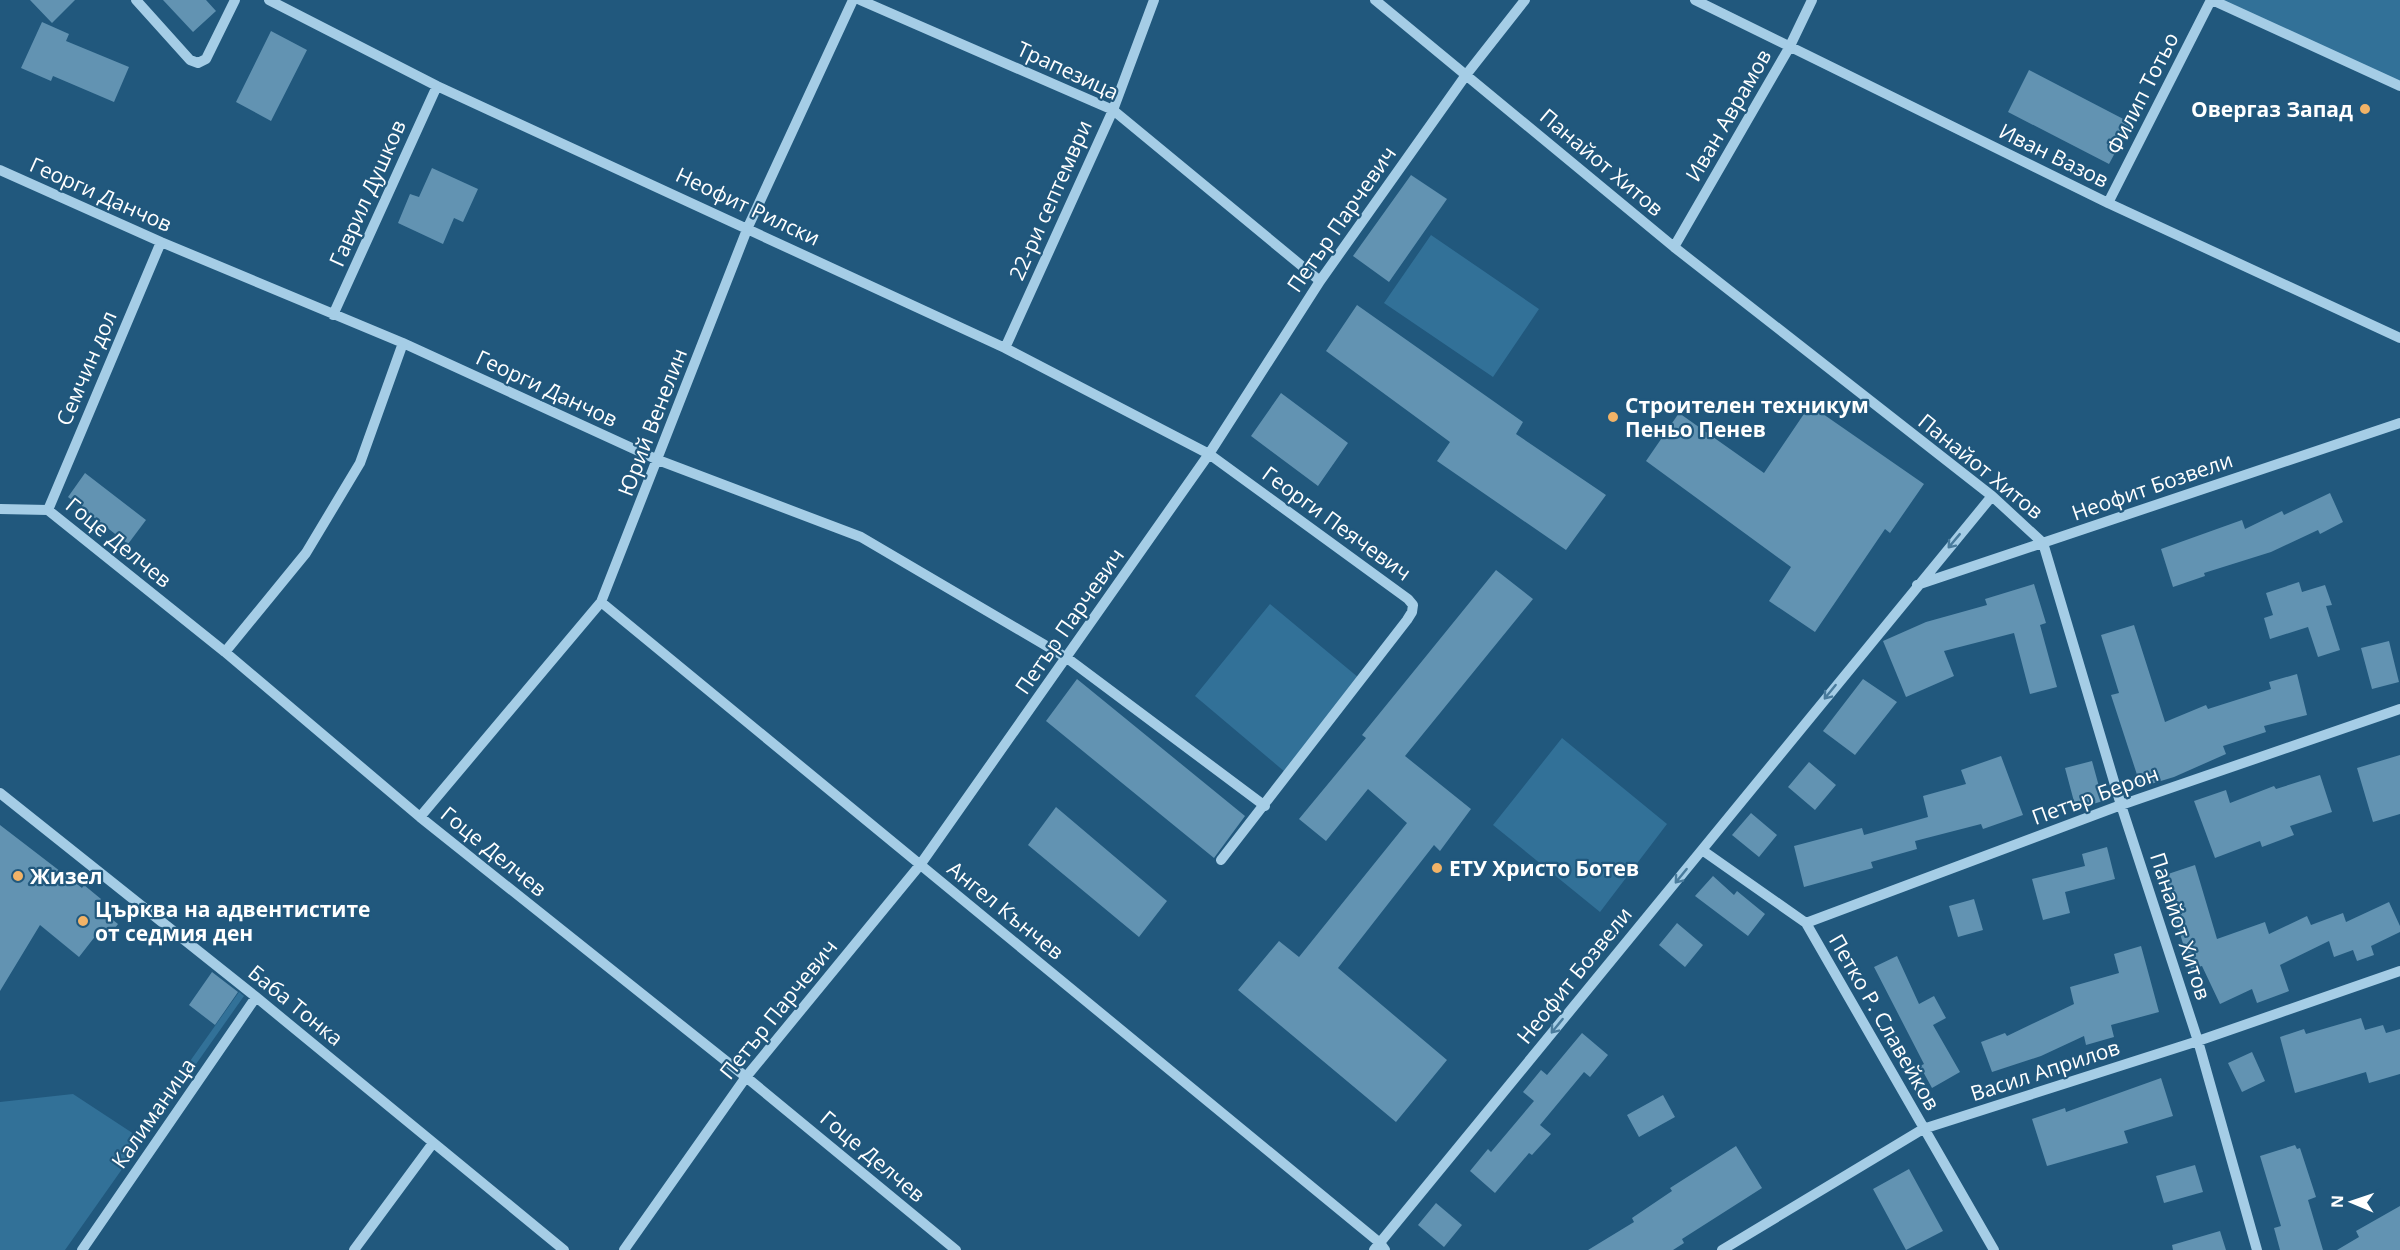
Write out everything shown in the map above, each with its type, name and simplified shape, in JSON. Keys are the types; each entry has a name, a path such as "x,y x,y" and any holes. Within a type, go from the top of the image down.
{"street":[{"path":"136,0 190,60 198,63 206,60 235,0"},
{"name":"Неофит Рилски","path":"269,0 437,86 748,227 1005,348 1209,454"},
{"name":"Юрий Венелин","path":"420,817 601,602 748,227 853,0"},
{"name":"Трапезица","path":"860,0 1113,110 1320,281"},
{"name":"22-ри септември","path":"1005,348 1113,110 1154,0"},
{"name":"Панайот Хитов","path":"1375,0 1674,247 1992,496 2043,543 2121,805 2198,1041 2257,1250"},
{"name":"Петър Парчевич","path":"624,1250 746,1077 920,865 1209,454 1320,281 1466,75 1525,0"},
{"name":"Иван Вазов","path":"1695,0 2108,203 2400,338"},
{"name":"Иван Аврамов","path":"1674,247 1789,48 1812,0"},
{"path":"2211,0 2400,86"},
{"name":"Филип Тотьо","path":"2108,203 2211,0"},
{"name":"Гаврил Душков","path":"333,315 437,86"},
{"name":"Георги Данчов","path":"0,170 161,242 403,343 658,460 861,537 1067,658"},
{"name":"Семчин дол","path":"48,510 161,242"},
{"path":"225,652 306,553 360,463 403,343"},
{"name":"Неофит Бозвели","path":"1917,585 2400,423"},
{"name":"Георги Пеячевич","path":"1209,454 1413,605 1407,620 1221,860"},
{"name":"Неофит Бозвели","path":"1379,1248 1917,585 1992,496"},
{"name":"Гоце Делчев","path":"0,509 48,510 225,652 420,817 746,1077 956,1250"},
{"name":"Ангел Кънчев","path":"601,602 1379,1248"},
{"path":"1067,658 1265,806"},
{"name":"Петър Берон","path":"1806,924 2121,805 2400,709"},
{"name":"Баба Тонка","path":"0,793 256,997 564,1250"},
{"name":"Петко Р. Славейков","path":"1702,850 1806,924 1994,1250"},
{"name":"Васил Априлов","path":"1729,1248 1923,1129 2198,1041 2400,971"},
{"name":"Калиманица","path":"82,1250 256,997"},
{"path":"354,1250 432,1143"}],"shaded area":[{"path":"2212,0 2400,0 2400,84"},
{"path":"1431,235 1539,309 1493,377 1384,303"},
{"path":"1270,604 1359,678 1285,772 1195,696"},
{"path":"1562,738 1667,824 1600,912 1493,825"},
{"path":"239,992 244,996 65,1250 0,1250 0,1102 73,1094 137,1136"}],"building":[{"path":"30,0 75,0 52,23"},
{"path":"163,0 206,0 216,11 193,32"},
{"path":"42,22 69,34 66,41 129,67 114,102 53,76 51,81 21,68"},
{"path":"271,31 307,50 271,121 236,102"},
{"path":"2029,70 2131,123 2109,164 2008,112"},
{"path":"432,168 478,189 463,222 454,218 443,244 398,223 410,194 419,197"},
{"path":"1411,175 1447,199 1389,282 1353,256"},
{"path":"1357,305 1523,422 1516,434 1606,495 1566,550 1437,461 1450,442 1326,351"},
{"path":"1281,393 1348,443 1318,486 1251,436"},
{"path":"1810,405 1924,484 1890,533 1885,529 1815,632 1769,601 1791,567 1646,461 1679,413 1764,473"},
{"path":"85,473 146,520 128,544 68,497"},
{"path":"2330,493 2343,522 2320,534 2318,530 2271,552 2204,573 2205,576 2173,587 2161,549 2242,520 2245,529 2282,511 2284,515"},
{"path":"1496,570 1533,599 1405,756 1471,809 1440,851 1434,845 1338,968 1447,1060 1396,1122 1238,990 1279,941 1299,957 1407,823 1368,789 1326,841 1299,819 1366,738 1362,735"},
{"path":"2299,582 2302,592 2325,585 2332,605 2326,606 2340,650 2318,657 2308,627 2270,639 2264,618 2273,615 2266,593"},
{"path":"2034,584 2046,623 2040,625 2057,687 2030,694 2014,633 1944,651 1954,676 1906,697 1883,641 1926,622 1987,605 1985,599"},
{"path":"2134,625 2165,722 2206,705 2208,709 2271,689 2269,682 2297,674 2307,715 2264,726 2266,732 2223,746 2226,754 2174,777 2141,787 2111,695 2119,693 2101,635"},
{"path":"2389,641 2399,682 2372,689 2361,648"},
{"path":"1077,679 1245,816 1214,858 1046,721"},
{"path":"1863,679 1897,702 1855,755 1823,731"},
{"path":"2400,755 2400,814 2373,822 2357,768"},
{"path":"2001,756 2023,815 1983,829 1981,824 1915,841 1917,849 1871,862 1873,868 1804,887 1794,846 1862,828 1864,835 1928,817 1923,796 1966,784 1961,770"},
{"path":"2092,761 2103,801 2076,809 2065,768"},
{"path":"1809,762 1836,785 1815,810 1788,787"},
{"path":"2320,775 2332,812 2290,826 2294,835 2262,847 2260,841 2215,858 2194,801 2226,790 2230,803 2274,786 2276,789"},
{"path":"1056,807 1167,901 1139,937 1028,845"},
{"path":"1751,813 1777,835 1759,857 1732,835"},
{"path":"0,825 82,888 84,885 101,899 95,906 118,924 105,941 97,934 79,957 40,925 0,991"},
{"path":"2107,847 2115,879 2065,892 2070,913 2043,920 2032,879 2085,866 2082,854"},
{"path":"2195,865 2217,939 2265,922 2269,934 2307,916 2311,925 2343,913 2346,922 2389,902 2400,926 2400,932 2371,946 2374,955 2357,961 2353,950 2334,957 2329,941 2280,965 2289,991 2257,1003 2252,989 2220,1004 2202,966 2191,969 2162,876"},
{"path":"1713,876 1734,895 1737,891 1765,914 1748,936 1695,896"},
{"path":"1974,899 1983,930 1958,937 1949,906"},
{"path":"1677,923 1703,945 1685,967 1659,945"},
{"path":"2141,946 2159,1012 2111,1025 2114,1037 2086,1045 2084,1036 2041,1056 1992,1072 1981,1042 2005,1033 2007,1036 2074,1004 2070,987 2119,973 2114,954"},
{"path":"1897,956 1919,1004 1934,996 1946,1018 1933,1025 1960,1072 1932,1088 1920,1066 1924,1064 1874,967"},
{"path":"212,972 238,992 215,1025 189,1005"},
{"path":"2361,1018 2365,1030 2383,1025 2386,1033 2400,1029 2400,1074 2369,1083 2366,1072 2295,1093 2280,1037 2304,1029 2306,1034"},
{"path":"1582,1033 1608,1055 1590,1077 1584,1072 1540,1125 1551,1134 1532,1155 1529,1153 1495,1193 1470,1171 1488,1149 1491,1152 1534,1101 1523,1092 1541,1070 1547,1075"},
{"path":"2252,1052 2265,1081 2242,1092 2228,1063"},
{"path":"2161,1078 2173,1116 2124,1131 2128,1143 2047,1166 2032,1119 2065,1108 2066,1112"},
{"path":"1663,1095 1675,1117 1639,1137 1627,1115"},
{"path":"2295,1145 2297,1149 2300,1148 2316,1197 2308,1200 2323,1250 2280,1250 2274,1228 2281,1226 2260,1156"},
{"path":"1736,1146 1762,1188 1682,1239 1684,1243 1673,1250 1588,1250 1634,1222 1632,1218 1672,1191 1670,1188"},
{"path":"2195,1165 2203,1192 2164,1203 2156,1176"},
{"path":"1909,1169 1943,1231 1906,1250 1873,1189"},
{"path":"1436,1203 1462,1225 1444,1247 1418,1225"},
{"path":"2400,1206 2400,1250 2337,1250 2359,1237 2356,1231"},
{"path":"2220,1231 2226,1250 2173,1250 2172,1245"}],"place":[{"name":"Овергаз Запад","path":"2365,109"},
{"name":"Строителен техникум Пеньо Пенев","path":"1613,417"},
{"name":"ЕТУ Христо Ботев","path":"1437,868"},
{"name":"Жизел","path":"18,876"},
{"name":"Църква на адвентистите от седмия ден","path":"83,921"}]}
